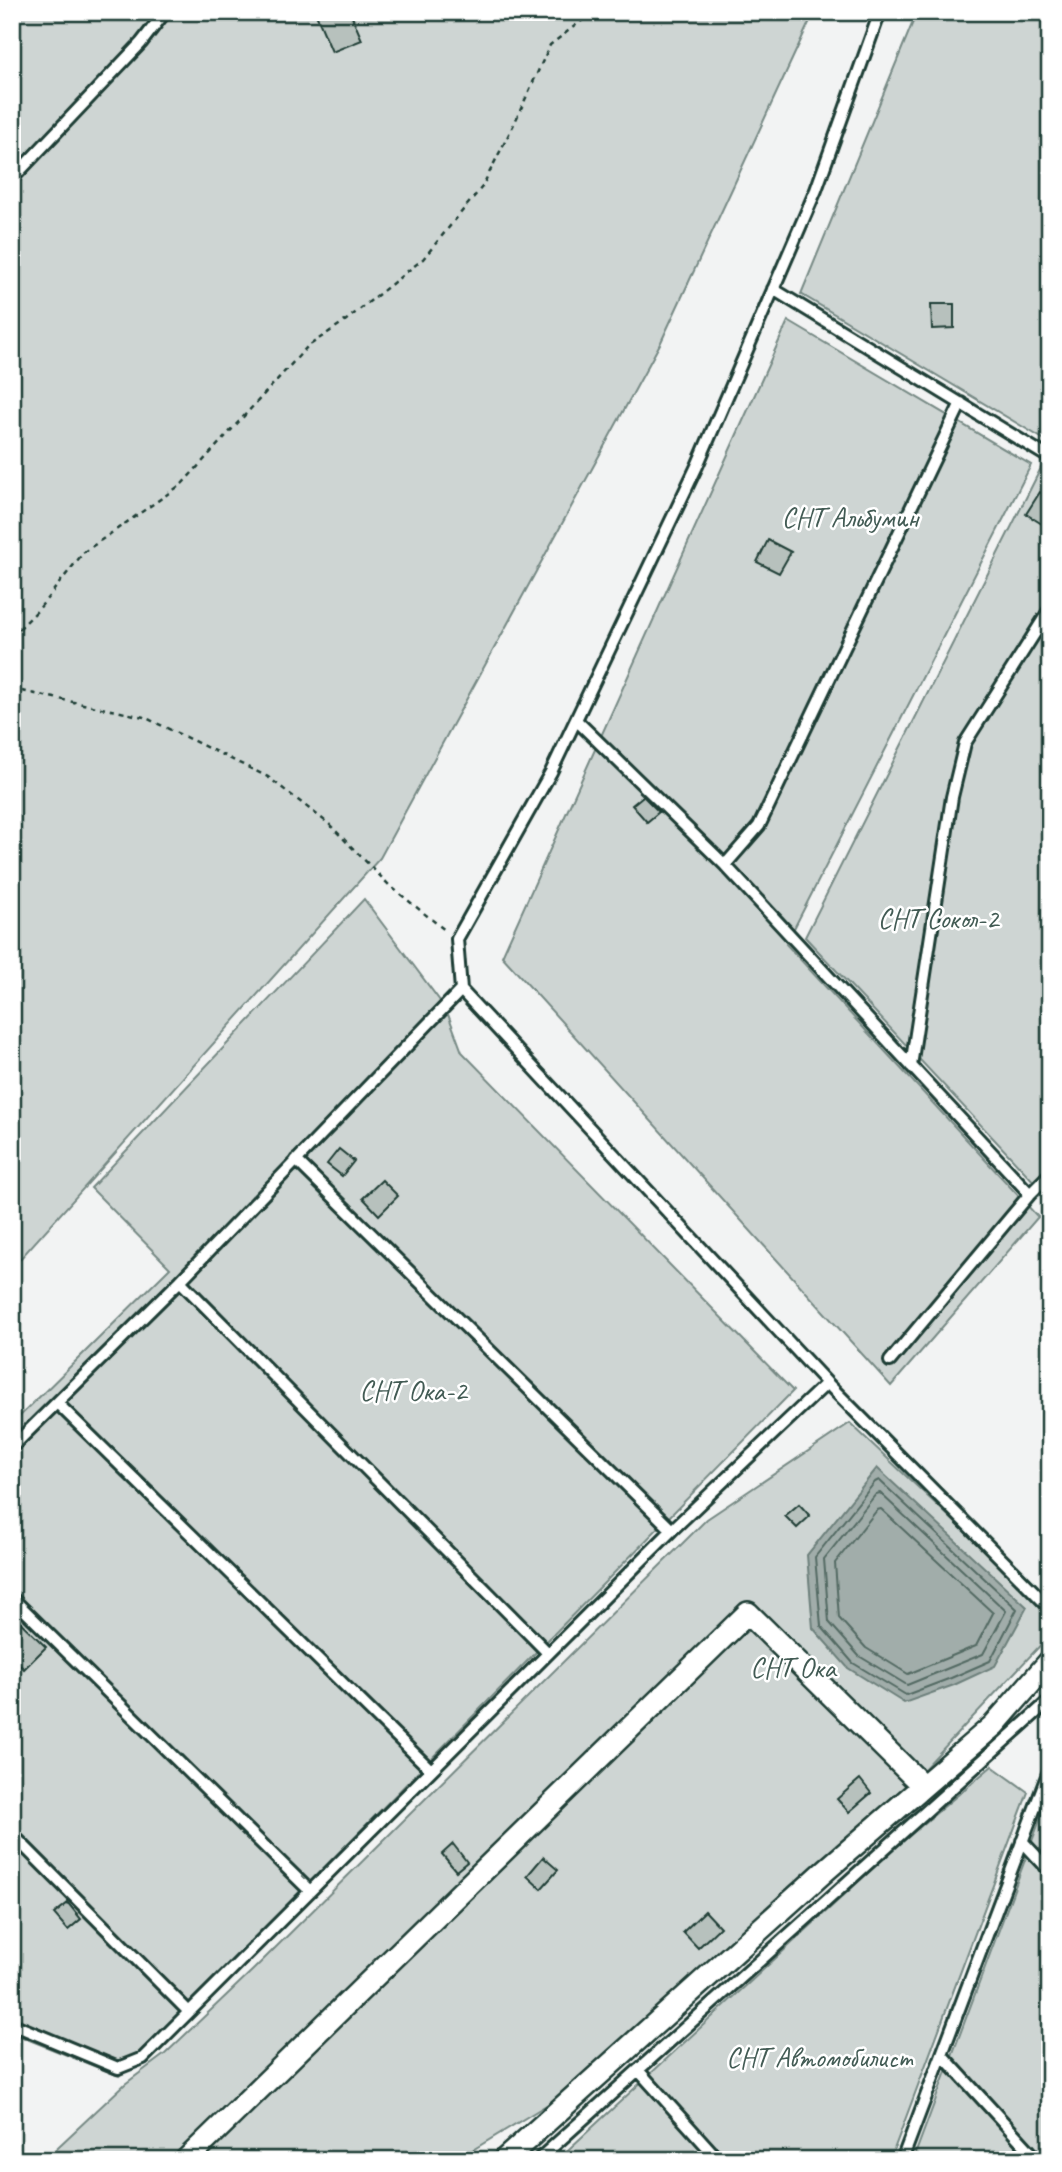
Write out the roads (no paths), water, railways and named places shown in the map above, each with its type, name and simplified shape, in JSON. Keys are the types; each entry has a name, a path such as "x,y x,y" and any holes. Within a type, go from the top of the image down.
{"street":[{"path":"186,2160 748,1613 923,1786"},
{"path":"504,2160 826,1870 994,1725 1050,1661"}],"lane":[{"path":"12,179 141,43 164,12"},
{"path":"880,12 816,190 698,466 551,772 457,939 461,990 827,1383 1050,1608"},
{"path":"773,289 1050,458"},
{"path":"724,865 759,826 961,404"},
{"path":"911,1066 951,797 965,743 1050,609"},
{"path":"576,720 724,865 1030,1194"},
{"path":"12,1447 180,1281 461,990"},
{"path":"296,1160 672,1530"},
{"path":"890,1361 1030,1194 1050,1174"},
{"path":"180,1281 548,1653"},
{"path":"12,2024 118,2068 143,2058 672,1530 827,1383"},
{"path":"57,1402 431,1770"},
{"path":"12,1598 310,1891"},
{"path":"538,2160 1050,1700"},
{"path":"902,2160 1050,1768"},
{"path":"12,1834 188,2012"},
{"path":"1022,1841 1050,1871"},
{"path":"942,2055 1038,2160"},
{"path":"638,2070 719,2160"}],"water":[{"path":"877,1468 1027,1607 995,1666 954,1685 904,1703 848,1668 813,1628 807,1555"}],"park label":[{"name":"СНТ Альбумин","path":"850,517"},
{"name":"СНТ Сокол-2","path":"938,918"},
{"name":"СНТ Ока-2","path":"413,1390"},
{"name":"СНТ Ока","path":"793,1667"},
{"name":"СНТ Автомобилист","path":"819,2057"}]}
